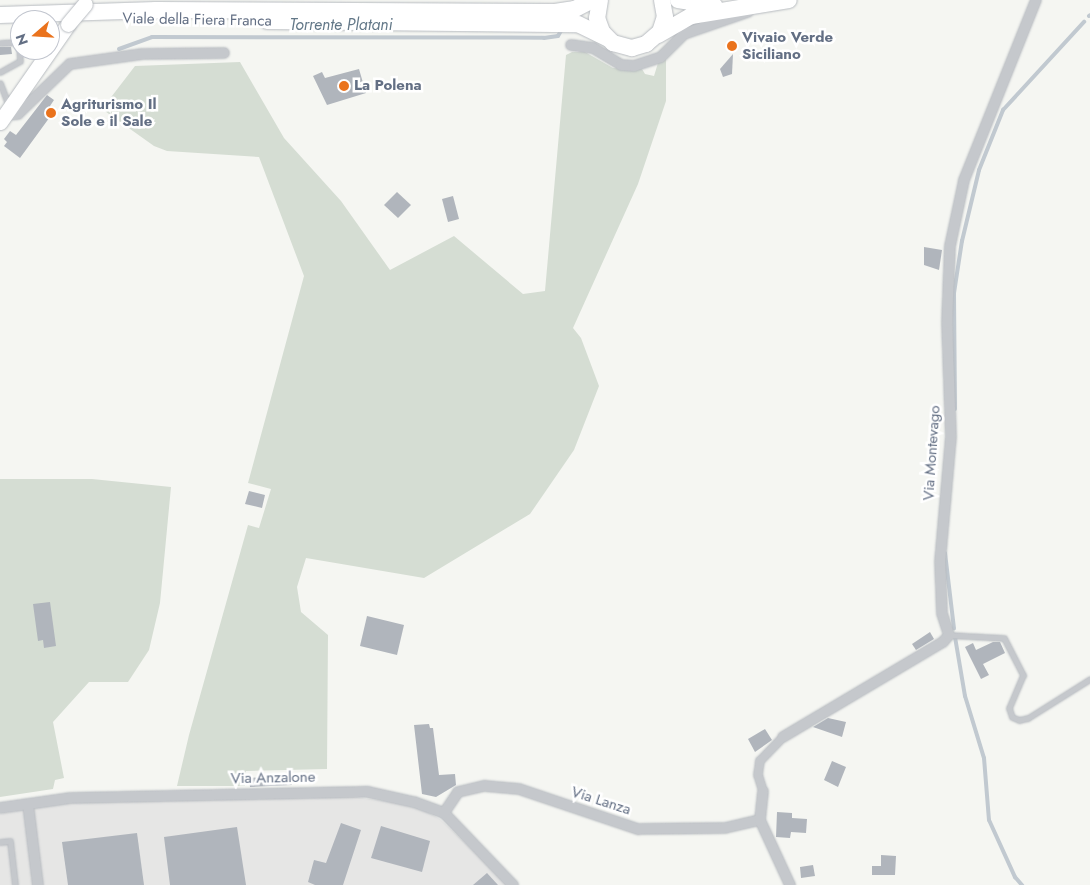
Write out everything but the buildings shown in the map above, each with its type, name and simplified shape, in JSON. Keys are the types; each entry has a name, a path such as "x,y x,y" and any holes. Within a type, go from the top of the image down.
{"main road":[{"name":"Viale della Fiera Franca","path":"60,12 156,10 555,12 575,9 593,0"},
{"path":"600,0 597,18 607,38"},
{"path":"658,35 665,17 662,0"},
{"path":"678,0 739,6 782,1"},
{"path":"5,115 68,24 86,2"},
{"name":"Viale della Fiera Franca","path":"60,18 578,24 617,44 632,48 646,44 691,16 739,6"}],"street":[{"name":"Via Montevago","path":"949,635 942,613 940,562 950,437 947,323 950,246 964,180 1036,0"},
{"path":"571,45 592,48 621,65 649,63 661,57 684,34 782,1"},
{"path":"5,115 18,114 70,64 142,54 224,53"},
{"path":"790,885 760,820 763,791 758,775 760,762 783,737 943,642 949,635"},
{"name":"Via Lanza","path":"444,812 458,792 485,786 519,790 638,829 725,828 760,820"},
{"name":"Via Anzalone","path":"0,808 70,798 368,792 444,812"},
{"path":"28,804 38,885"},
{"path":"444,812 513,885"}],"lane":[{"path":"0,43 19,42 20,61 0,72"},
{"path":"0,83 5,115"},
{"path":"949,635 1004,638 1023,675 1009,708 1012,717 1019,720 1028,718 1090,679"},
{"path":"0,842 10,841 15,885"}],"shaded area":[{"path":"572,52 585,52 613,68 642,69 645,74 654,76 658,63 666,58 666,101 638,184 573,328 581,338 599,386 574,450 530,514 424,578 306,558 297,587 301,612 328,635 327,769 246,771 245,786 177,786 189,735 248,525 259,528 271,489 248,483 304,276 259,157 167,151 154,146 102,109 135,66 240,62 284,138 341,201 390,270 454,236 523,294 545,291 566,55"},
{"path":"0,479 92,479 171,487 160,603 149,650 128,682 89,682 53,722 64,778 55,780 53,789 0,797"},
{"path":"340,795 414,805 440,819 509,885 0,885 0,814 71,801"}],"waterway":[{"path":"955,409 954,293 962,241 979,170 1003,110 1084,22"},
{"name":"Torrente Platani","path":"119,49 152,37 544,38 558,36 562,29"},
{"path":"945,553 954,628"},
{"path":"955,637 965,696 984,758 989,820 1015,877 1022,885"}],"place":[{"name":"Vivaio Verde Siciliano","path":"732,46"},
{"name":"La Polena","path":"344,86"},
{"name":"Agriturismo Il Sole e il Sale","path":"51,113"}]}
